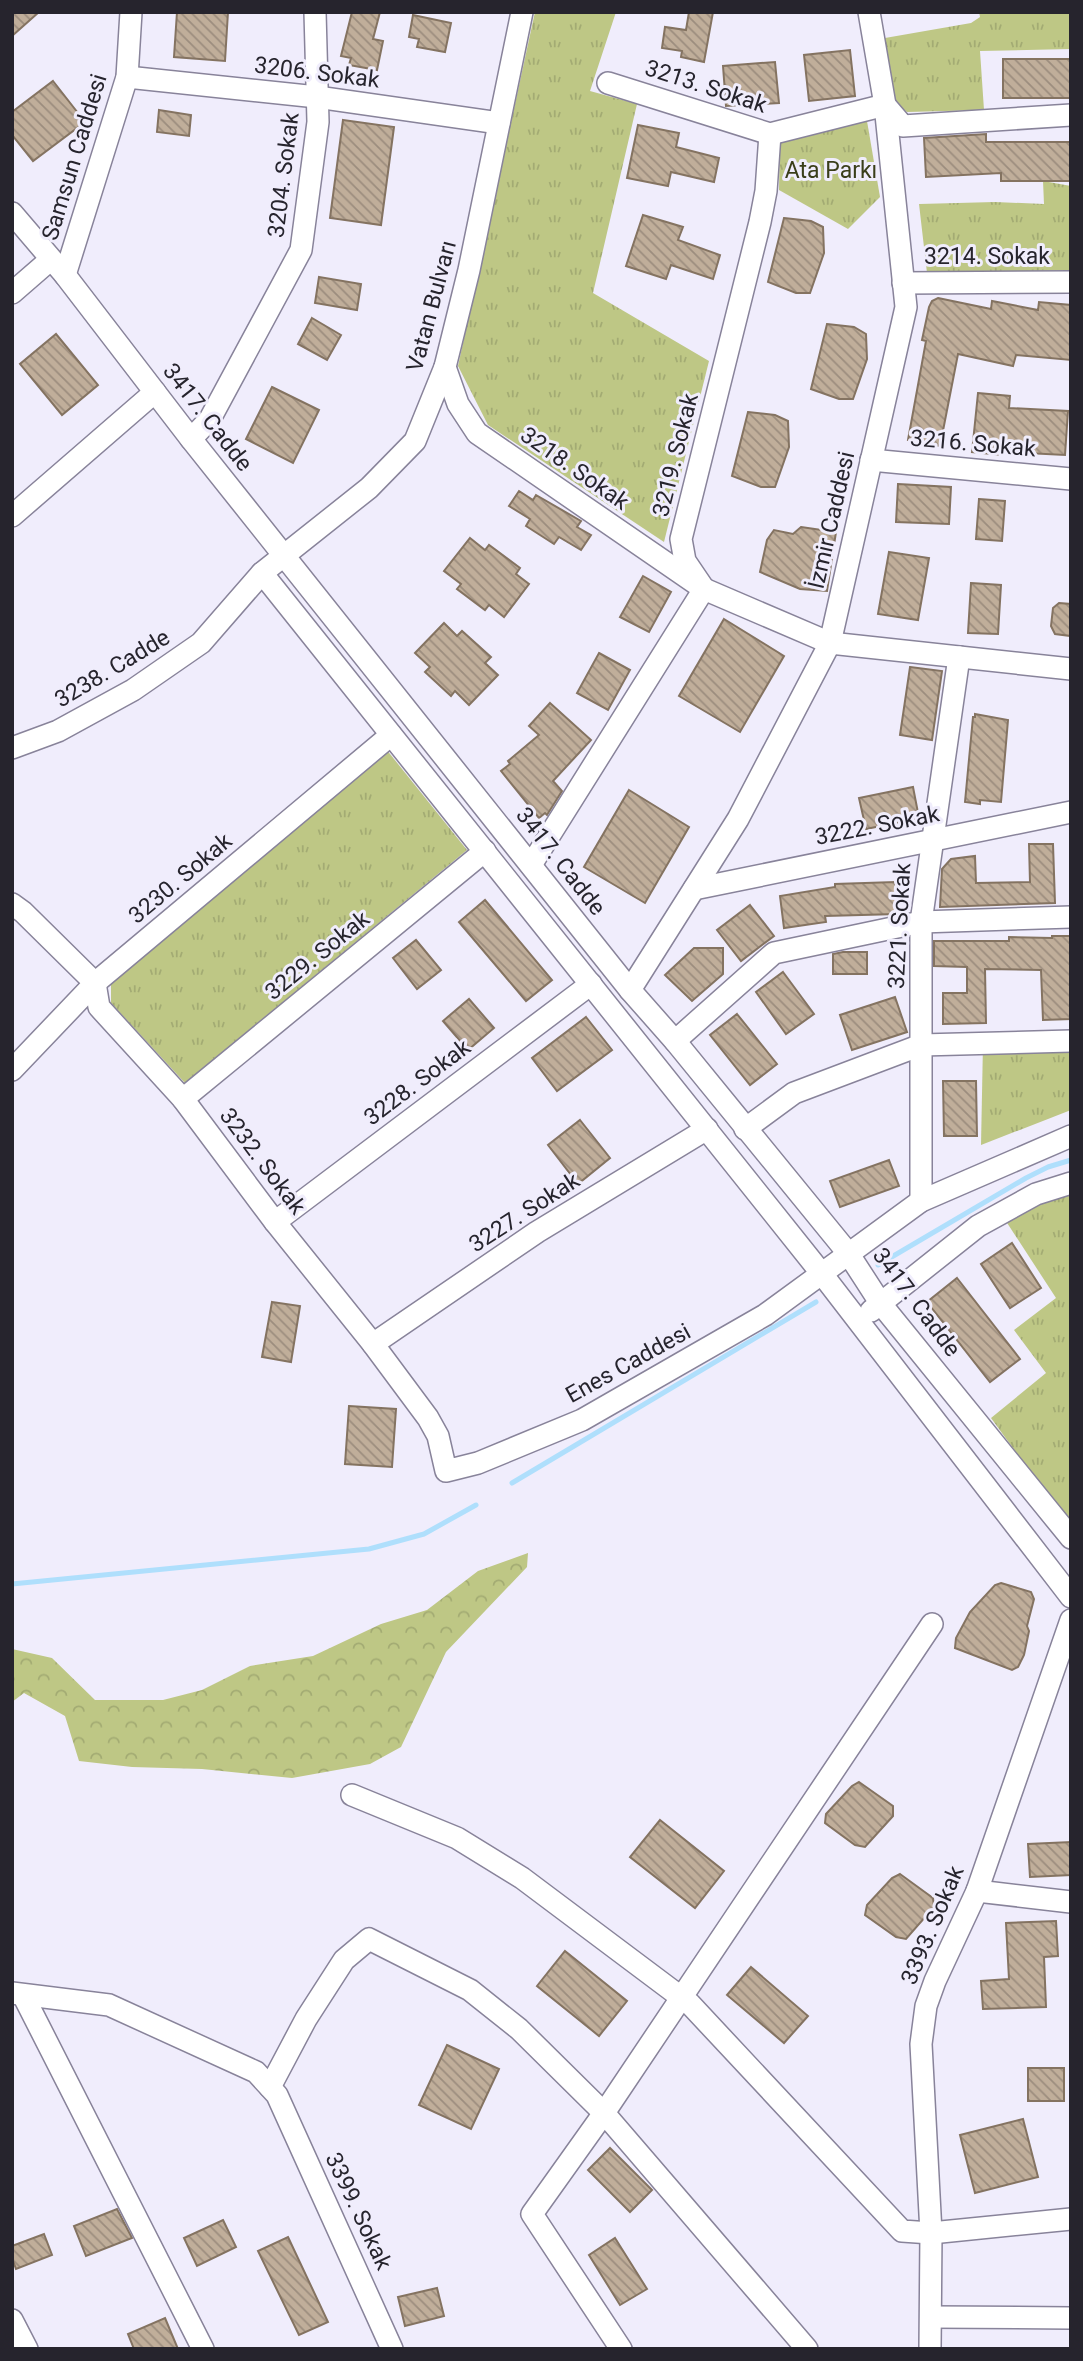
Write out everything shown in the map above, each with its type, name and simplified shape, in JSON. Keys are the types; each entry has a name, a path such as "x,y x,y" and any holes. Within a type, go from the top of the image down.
{"street":[{"name":"Samsun Caddesi","path":"58,268 127,77 131,12"},
{"name":"3204. Sokak","path":"191,439 210,419 301,250 318,122 315,12"},
{"name":"Vatan Bulvarı","path":"285,555 369,488 415,441 445,366 469,271 522,12"},
{"name":"İzmir Caddesi","path":"630,990 738,819 830,643 906,307 885,106 869,12"},
{"name":"3206. Sokak","path":"127,77 317,97 499,123"},
{"name":"3213. Sokak","path":"608,83 770,134 885,106"},
{"path":"885,106 903,126 1071,115"},
{"name":"3219. Sokak","path":"704,589 685,561 681,539 760,222 766,191 770,134"},
{"name":"3417. Cadde","path":"12,214 58,268 630,990 848,1253 881,1304 1071,1538"},
{"path":"12,293 58,268"},
{"name":"3214. Sokak","path":"903,283 1071,282"},
{"name":"3218. Sokak","path":"445,366 458,404 477,433 704,589 830,643 1071,669"},
{"path":"12,516 155,392"},
{"name":"3216. Sokak","path":"871,460 1071,479"},
{"name":"3238. Cadde","path":"12,748 58,731 134,690 201,643 262,573 285,555"},
{"path":"262,573 822,1274 1071,1597"},
{"path":"531,865 704,589"},
{"name":"3221. Sokak","path":"921,1201 921,922 958,657"},
{"name":"3230. Sokak","path":"12,1070 95,984 391,734"},
{"name":"3222. Sokak","path":"694,889 1071,812"},
{"name":"3229. Sokak","path":"183,1099 485,852"},
{"name":"3232. Sokak","path":"12,904 95,984 99,1007 183,1099 275,1222 373,1344 428,1418 438,1436 446,1471"},
{"path":"675,1041 774,953 921,922 1071,917"},
{"name":"3228. Sokak","path":"275,1222 591,984"},
{"path":"745,1129 794,1093 921,1045 1071,1041"},
{"name":"3227. Sokak","path":"373,1344 537,1232 707,1129"},
{"path":"848,1253 921,1201 1071,1136"},
{"path":"859,1321 978,1226 1036,1194 1071,1183"},
{"name":"Enes Caddesi","path":"446,1471 478,1463 582,1420 765,1315 848,1253"},
{"name":"3393. Sokak","path":"930,2349 931,2233 921,2044 926,2006 977,1891 1071,1620"},
{"path":"621,2349 531,2214 604,2113 932,1624"},
{"path":"352,1795 457,1838 522,1878 690,2004 902,2231 931,2233 1071,2219"},
{"path":"977,1891 1071,1902"},
{"path":"18,1994 108,2005 256,2072 273,2091 306,2019 344,1960 369,1939 470,1990 519,2029 604,2113 807,2349"},
{"path":"18,1994 203,2349"},
{"name":"3399. Sokak","path":"273,2091 392,2349"},
{"path":"930,2317 1071,2318"},
{"path":"12,2320 27,2349"}],"green space":[{"path":"535,12 616,12 590,91 637,104 593,293 709,361 664,542 488,425 458,366"},
{"path":"979,12 1071,12 1071,49 980,51 984,110 907,112 892,100 885,38 971,23 980,17"},
{"name":"Ata Parkı","path":"867,121 880,197 848,229 779,190 780,137"},
{"path":"1043,181 1071,186 1071,270 927,273 919,204 1044,204"},
{"path":"386,749 467,850 185,1083 111,1003 111,982"},
{"path":"983,1043 1071,1046 1071,1110 981,1145"},
{"path":"1071,1189 1070,1526 991,1418 1046,1373 1014,1330 1056,1298 1000,1212"},
{"path":"528,1553 527,1567 446,1652 401,1747 370,1764 292,1778 79,1761 65,1716 24,1693 12,1702 12,1649 52,1658 95,1700 163,1700 202,1690 250,1666 313,1656 381,1624 427,1610 478,1571"}],"building":[{"path":"12,12 39,12 12,36"},
{"path":"177,12 228,12 225,61 174,57"},
{"path":"352,12 380,12 373,39 383,41 377,70 349,65 351,58 341,56"},
{"path":"689,12 713,12 704,62 681,57 682,51 662,48 665,27 686,30"},
{"path":"413,15 451,23 445,52 417,47 419,39 409,37"},
{"path":"850,50 855,96 809,101 804,55"},
{"path":"1003,59 1071,59 1071,98 1003,98"},
{"path":"775,62 779,103 726,106 723,66"},
{"path":"53,81 85,122 33,161 12,135 12,112"},
{"path":"159,110 191,115 189,136 157,132"},
{"path":"343,120 394,127 381,225 330,218"},
{"path":"638,125 679,133 676,147 719,158 714,182 671,172 668,186 627,178"},
{"path":"986,134 986,142 1070,142 1070,181 1001,181 1001,173 926,177 924,138"},
{"path":"643,215 683,227 678,240 720,255 713,279 671,265 666,279 626,266"},
{"path":"784,218 811,221 823,227 824,253 810,293 796,293 768,282"},
{"path":"319,277 361,284 357,310 315,303"},
{"path":"938,298 991,309 992,301 1038,310 1039,302 1071,305 1071,360 1016,355 1013,366 958,354 940,446 908,440 926,341 922,340 929,307 932,301"},
{"path":"312,318 341,335 327,360 298,344"},
{"path":"827,324 854,327 866,334 867,359 853,399 839,399 811,389"},
{"path":"56,334 98,385 62,415 20,364"},
{"path":"272,387 319,410 293,463 246,439"},
{"path":"978,393 1010,396 1009,408 1068,411 1065,455 972,452"},
{"path":"748,412 775,415 788,421 789,447 775,487 761,487 732,476"},
{"path":"898,484 951,487 949,524 896,522"},
{"path":"519,491 533,500 536,495 581,521 577,527 591,535 581,550 559,537 554,544 526,526 530,519 509,506"},
{"path":"979,499 1005,501 1002,541 976,539"},
{"path":"801,527 836,532 827,591 800,589 760,572 767,540 774,530 793,534"},
{"path":"470,538 485,550 489,545 520,568 516,574 529,584 504,617 489,605 485,610 457,589 461,584 444,571"},
{"path":"889,552 929,558 918,620 878,614"},
{"path":"643,576 671,592 649,632 620,617"},
{"path":"971,583 1001,585 998,634 968,633"},
{"path":"1059,603 1071,604 1071,636 1055,634 1051,626 1053,608"},
{"path":"724,619 784,656 740,732 679,696"},
{"path":"444,623 457,636 462,631 491,657 485,663 498,675 469,705 455,691 451,696 425,672 430,667 415,653"},
{"path":"599,653 630,670 608,710 577,693"},
{"path":"910,667 942,671 932,740 900,735"},
{"path":"550,703 591,740 553,781 562,791 547,815 545,813 539,818 501,771 510,764 508,761 539,735 529,726"},
{"path":"975,714 1008,720 1001,802 965,802"},
{"path":"913,787 919,818 866,829 859,798"},
{"path":"629,790 689,827 645,903 584,867"},
{"path":"1029,844 1053,844 1055,903 940,907 942,869 951,859 975,856 976,883 1030,882"},
{"path":"895,882 897,914 825,916 826,922 784,928 780,896 835,887 835,884"},
{"path":"485,900 552,980 526,1001 459,922"},
{"path":"750,905 774,936 741,961 717,930"},
{"path":"1071,936 1071,1019 1043,1020 1041,970 985,969 986,1023 943,1024 943,993 967,993 967,967 934,966 934,941 1009,941 1009,937"},
{"path":"416,940 441,970 417,989 393,958"},
{"path":"694,948 723,948 723,974 692,1001 665,975"},
{"path":"867,952 867,974 833,974 833,954"},
{"path":"783,972 814,1014 786,1034 756,992"},
{"path":"895,997 907,1032 852,1050 840,1015"},
{"path":"469,999 494,1028 468,1050 443,1021"},
{"path":"737,1014 777,1064 750,1085 710,1035"},
{"path":"586,1017 612,1050 557,1091 532,1058"},
{"path":"943,1081 976,1081 977,1136 944,1136"},
{"path":"580,1120 610,1158 578,1184 548,1145"},
{"path":"889,1160 899,1186 840,1207 830,1181"},
{"path":"1012,1243 1041,1288 1010,1308 981,1264"},
{"path":"957,1278 1020,1359 990,1382 927,1302"},
{"path":"272,1302 300,1306 291,1362 262,1357"},
{"path":"349,1406 396,1409 392,1467 345,1464"},
{"path":"1001,1583 1031,1592 1034,1599 1027,1626 1029,1631 1024,1655 1018,1667 1012,1670 955,1648 956,1638 970,1612 995,1585"},
{"path":"859,1782 893,1806 893,1816 865,1847 855,1845 825,1823 826,1814"},
{"path":"660,1820 724,1871 695,1908 630,1857"},
{"path":"1071,1842 1071,1875 1030,1877 1028,1844"},
{"path":"900,1874 933,1898 934,1907 906,1939 896,1937 865,1915 867,1905 892,1878"},
{"path":"1056,1921 1058,1956 1044,1957 1046,2007 983,2009 981,1981 1009,1979 1006,1923"},
{"path":"565,1951 627,2001 599,2036 537,1986"},
{"path":"751,1967 808,2016 784,2043 727,1995"},
{"path":"447,2045 499,2069 471,2129 419,2105"},
{"path":"1028,2068 1064,2068 1064,2101 1028,2101"},
{"path":"1023,2119 1038,2177 975,2193 960,2135"},
{"path":"610,2148 652,2190 630,2212 588,2170"},
{"path":"117,2209 132,2238 86,2256 74,2226"},
{"path":"223,2220 236,2247 197,2266 184,2238"},
{"path":"44,2234 52,2255 16,2269 12,2246"},
{"path":"288,2237 328,2322 299,2335 258,2251"},
{"path":"615,2238 647,2289 620,2305 589,2255"},
{"path":"437,2288 444,2316 405,2326 398,2297"},
{"path":"165,2318 178,2349 134,2349 128,2334"}],"waterway":[{"path":"878,1265 1026,1178 1071,1160"},
{"path":"512,1483 816,1302"},
{"path":"12,1584 369,1549 424,1534 476,1505"}]}
